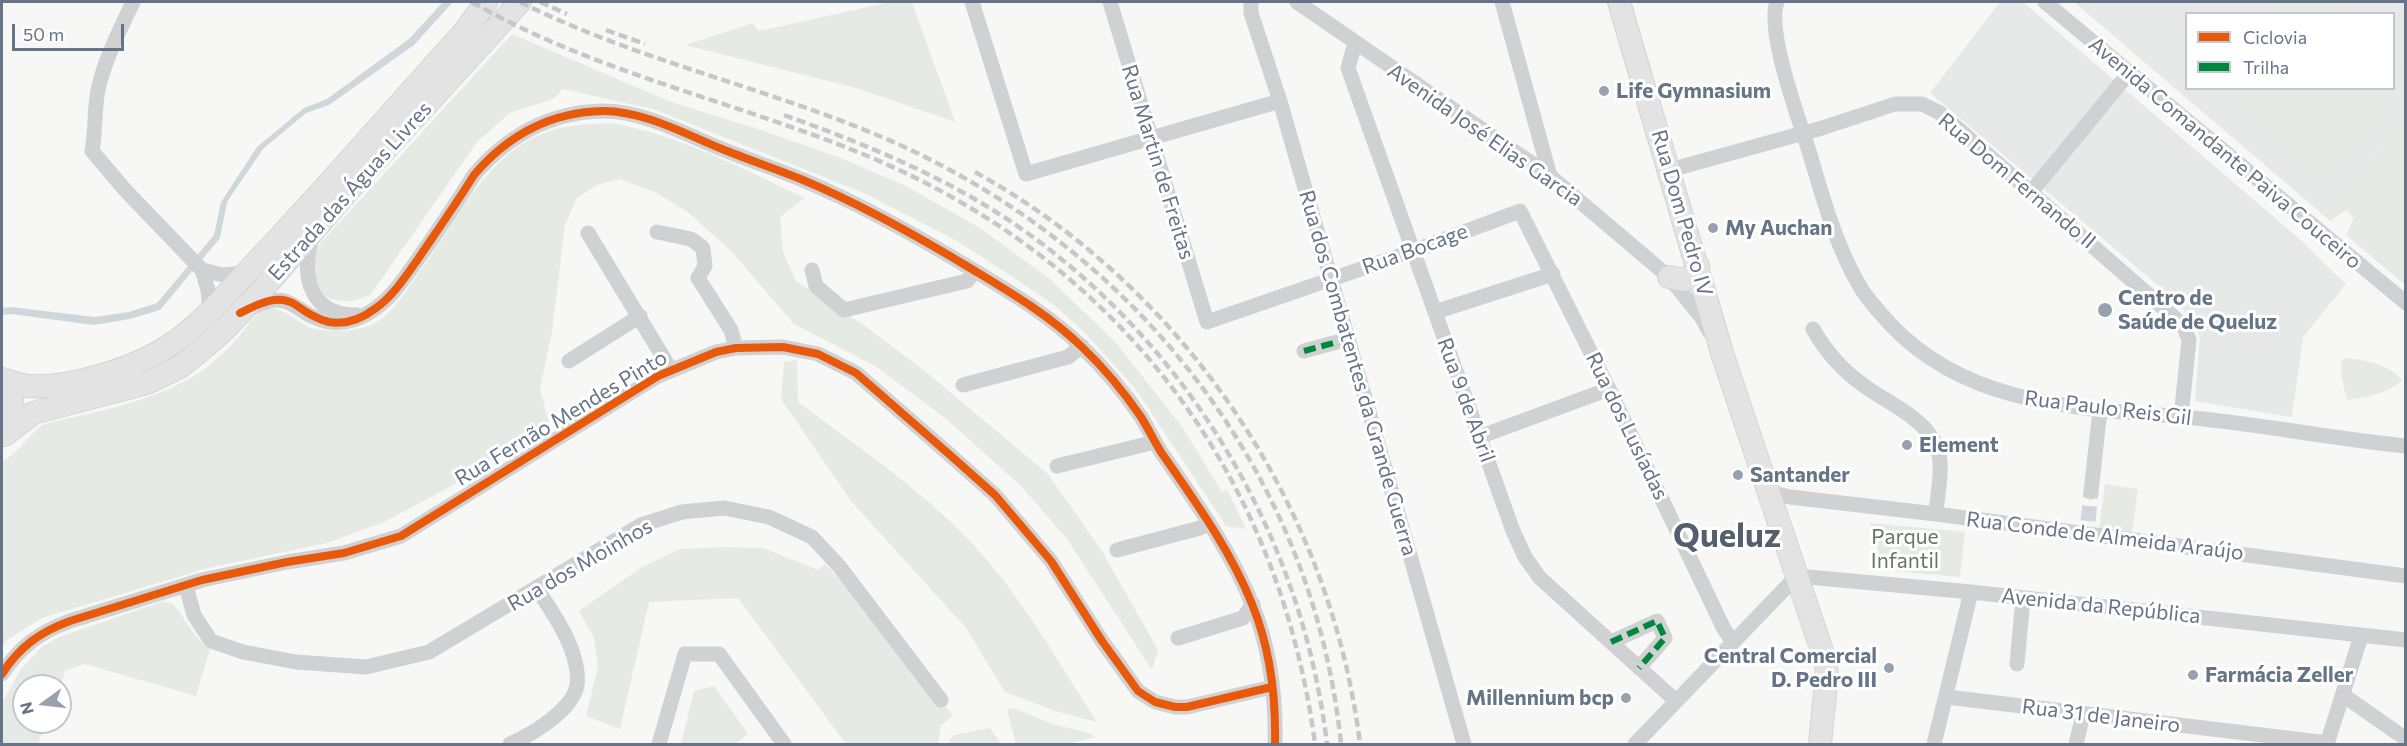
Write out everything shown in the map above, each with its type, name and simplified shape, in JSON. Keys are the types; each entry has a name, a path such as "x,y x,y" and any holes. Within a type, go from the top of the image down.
{"street":[{"path":"133,2 106,60 98,92 96,131 92,151 126,191 202,270 208,290 210,311"},
{"name":"Estrada das Águas Livres","path":"2,381 38,386 86,378 125,368 171,345 210,311 245,273 465,31 486,2"},
{"name":"Estrada das Águas Livres","path":"4,436 33,413 124,390 165,375 180,367 206,346 240,313 520,2"},
{"path":"972,2 1026,174 1280,101"},
{"name":"Rua Martin de Freitas","path":"1110,2 1207,322"},
{"name":"Rua dos Combatentes da Grande Guerra","path":"1251,2 1251,13 1280,101 1464,744"},
{"name":"Avenida José Elias Garcia","path":"1297,2 1550,176 1669,277 1702,318 1723,356 1820,642 1827,673 1820,744"},
{"path":"1502,2 1550,176"},
{"name":"Rua Dom Pedro IV","path":"1619,2 1723,356"},
{"name":"Rua Paulo Reis Gil","path":"1778,2 1776,35 1827,213 1842,250 1863,291 1908,343 1941,367 2016,397 2100,410 2181,417 2406,446"},
{"name":"Avenida Comandante Paiva Couceiro","path":"2045,2 2406,303"},
{"name":"Rua 9 de Abril","path":"1355,43 1348,68 1513,531 1525,557 1540,578 1676,701"},
{"path":"2031,192 2129,73"},
{"name":"Rua Dom Fernando II","path":"1670,170 1804,134 1895,104 1922,104 1940,113 2183,325 2188,340 2181,417"},
{"path":"240,313 261,303 285,300 315,318 329,322 341,323 355,320 366,314 387,298 407,274 474,175 487,160 527,129 550,120 585,112 619,112 637,116 804,181 883,218 943,250 1050,318 1082,346 1126,397 1209,523 1230,558 1252,604 1266,646 1276,719 1275,744"},
{"name":"Rua Bocage","path":"1207,322 1413,251 1520,211"},
{"name":"Rua dos Lusíadas","path":"1520,211 1553,274 1724,629 1733,642"},
{"path":"314,231 306,268 307,279 313,292 332,309 350,315 366,314"},
{"path":"657,232 691,239 703,248 705,266 698,278 731,330 736,348"},
{"path":"588,233 671,370"},
{"path":"1669,277 1684,280 1692,275 1698,266"},
{"path":"202,270 223,275 245,273"},
{"path":"812,270 816,286 844,310 967,281 975,271"},
{"path":"1435,312 1553,274"},
{"path":"569,361 640,316"},
{"path":"1814,329 1828,351 1849,374 1915,421 1936,445 1940,460 1936,514"},
{"path":"1304,351 1348,339"},
{"path":"963,385 1068,357 1082,346"},
{"name":"Rua Fernão Mendes Pinto","path":"2,674 23,647 54,627 202,580 354,550 401,536 658,376 704,356 736,348 783,347 818,354 843,365 868,382 995,495 1051,561 1102,641 1138,691 1155,702 1175,707 1195,706 1272,687"},
{"path":"2,381 13,401 14,413 4,436"},
{"path":"1479,437 1609,389"},
{"path":"2091,492 2100,410"},
{"path":"1057,466 1155,442"},
{"name":"Rua Conde de Almeida Araújo","path":"1768,492 1790,497 1936,514 2087,528 2406,576"},
{"name":"Rua dos Moinhos","path":"186,586 194,615 211,641 243,652 296,662 366,667 429,652 641,525 682,512 724,508 769,517 812,537 839,566 941,700"},
{"path":"1117,550 1200,528 1209,523"},
{"path":"1635,744 1797,576"},
{"name":"Avenida da República","path":"1797,576 1971,592 2406,640"},
{"path":"510,744 532,735 563,710 577,686 573,651 557,619 537,589"},
{"path":"1934,744 1971,592"},
{"path":"2017,664 2023,598"},
{"path":"1178,638 1244,618 1252,604"},
{"path":"1611,642 1657,621 1665,638 1639,668"},
{"path":"2327,744 2361,636"},
{"path":"659,744 685,654 719,654 784,744"},
{"path":"2343,695 2406,739"},
{"name":"Rua 31 de Janeiro","path":"1947,697 2083,715 2216,737 2327,744"},
{"path":"2076,744 2083,715"}],"shaded area":[{"path":"443,2 453,2 414,45 329,105 306,113 263,149 227,202 220,238 160,310 130,319 94,325 11,314 2,315 2,308 11,307 95,317 129,312 157,303 214,235 221,202 257,147 304,108 327,99 409,39"},
{"path":"2000,2 2023,2 2295,235 2346,284 2303,337 2292,417 2195,401 2200,336 2179,303 1930,93"},
{"path":"2074,2 2405,2 2405,118 2322,214"}],"green space":[{"path":"890,2 912,2 955,122 856,88 685,45 753,23 759,31"},
{"path":"2278,2 2323,2 2336,12 2273,12"},
{"path":"512,34 671,102 841,158 906,186 980,228 1050,279 1117,344 1183,428 1222,492 1227,489 1246,529 1226,526 1135,388 1084,332 1054,305 957,241 866,194 656,110 563,89 553,99 510,113 477,142 371,294 345,301 328,297 321,292 313,275 313,264 318,246"},
{"path":"2395,64 2404,72 2383,116 2335,171 2322,175 2315,174 2220,90 2395,90"},
{"path":"2405,118 2405,285 2346,235 2354,218 2346,210 2330,221 2322,214"},
{"path":"610,123 660,135 685,144 734,164 805,198 780,217 783,252 796,281 865,326 926,372 1048,474 1102,551 1158,650 1152,670 1067,539 1021,486 945,418 875,366 794,324 732,252 689,213 655,192 619,179 597,185 577,198 565,225 552,332 540,389 549,422 448,488 384,522 327,543 208,568 42,618 7,640 2,646 2,462 38,428 44,424 140,400 194,376 221,355 253,318 267,309 279,310 306,326 318,330 336,331 371,325 384,317 399,301 470,198 501,161 519,146 547,132 574,126"},
{"path":"2348,358 2385,367 2402,381 2376,394 2347,400 2341,375 2342,360"},
{"path":"797,360 798,402 923,497 982,554 1018,600 1097,722 1055,711 1005,692 966,628 851,501 781,399 784,362"},
{"path":"2105,484 2138,489 2132,533 2099,529"},
{"name":"Parque Infantil","path":"1870,523 1965,532 1960,577 1884,570"},
{"path":"763,548 818,570 825,564 854,594 953,716 941,725 938,744 846,744 738,598 649,602 620,729 586,716 598,667 594,638 579,611 642,567 680,549"},
{"path":"161,602 172,603 198,639 210,649 196,696 85,664 66,670 64,674 18,674 42,647 59,637"},
{"path":"12,685 12,734 42,734 38,744 2,744 2,703"},
{"path":"714,686 748,734 735,744 681,744 694,691"},
{"path":"1014,708 1053,724 1089,733 1095,737 1068,744 1016,744 1007,710"},
{"path":"990,728 1001,744 947,744 954,735"}],"tunnel":[{"path":"2088,521 2091,492"}],"railway":[{"path":"472,2 519,27 567,48 865,155 956,199 1037,253 1110,316 1172,387 1224,466 1265,552 1296,645 1315,744"},
{"path":"520,2 607,40 877,135 968,180 1052,236 1128,302 1193,376 1249,458 1292,547 1323,643 1341,744"},
{"path":"540,2 567,14"},
{"path":"606,30 645,44"},
{"path":"784,115 903,162 989,207 1078,273 1134,327 1184,387 1227,451 1263,520 1292,592 1314,667 1327,744"},
{"path":"975,172 1051,220 1120,277 1181,341 1235,413 1281,489 1317,571 1344,656 1360,744"}],"marked path":[{"path":"1304,351 1348,339"},
{"path":"1611,642 1657,621 1665,638 1639,668"}],"cycle path":[{"path":"240,313 261,303 275,300 289,302 315,317 335,323 348,322 371,312 399,285 474,175 487,161 501,148 531,128 565,116 603,111 649,119 803,180 891,222 1017,297 1070,336 1113,380 1141,417 1161,452 1211,525 1252,604 1263,638 1273,691 1275,744"},
{"path":"2,674 23,648 40,635 70,621 202,580 287,562 344,553 401,536 658,376 716,352 736,348 783,347 818,354 856,373 995,495 1051,561 1102,641 1138,691 1155,702 1175,707 1187,707 1272,687"}],"place":[{"name":"Life Gymnasium","path":"1604,91"},
{"name":"My Auchan","path":"1713,228"},
{"name":"Centro de Saúde de Queluz","path":"2105,310"},
{"name":"Element","path":"1907,445"},
{"name":"Santander","path":"1738,475"},
{"name":"Central Comercial D. Pedro III","path":"1889,668"},
{"name":"Farmácia Zeller","path":"2193,675"},
{"name":"Millennium bcp","path":"1626,698"}],"district":[{"name":"Queluz","path":"1727,536"}]}
